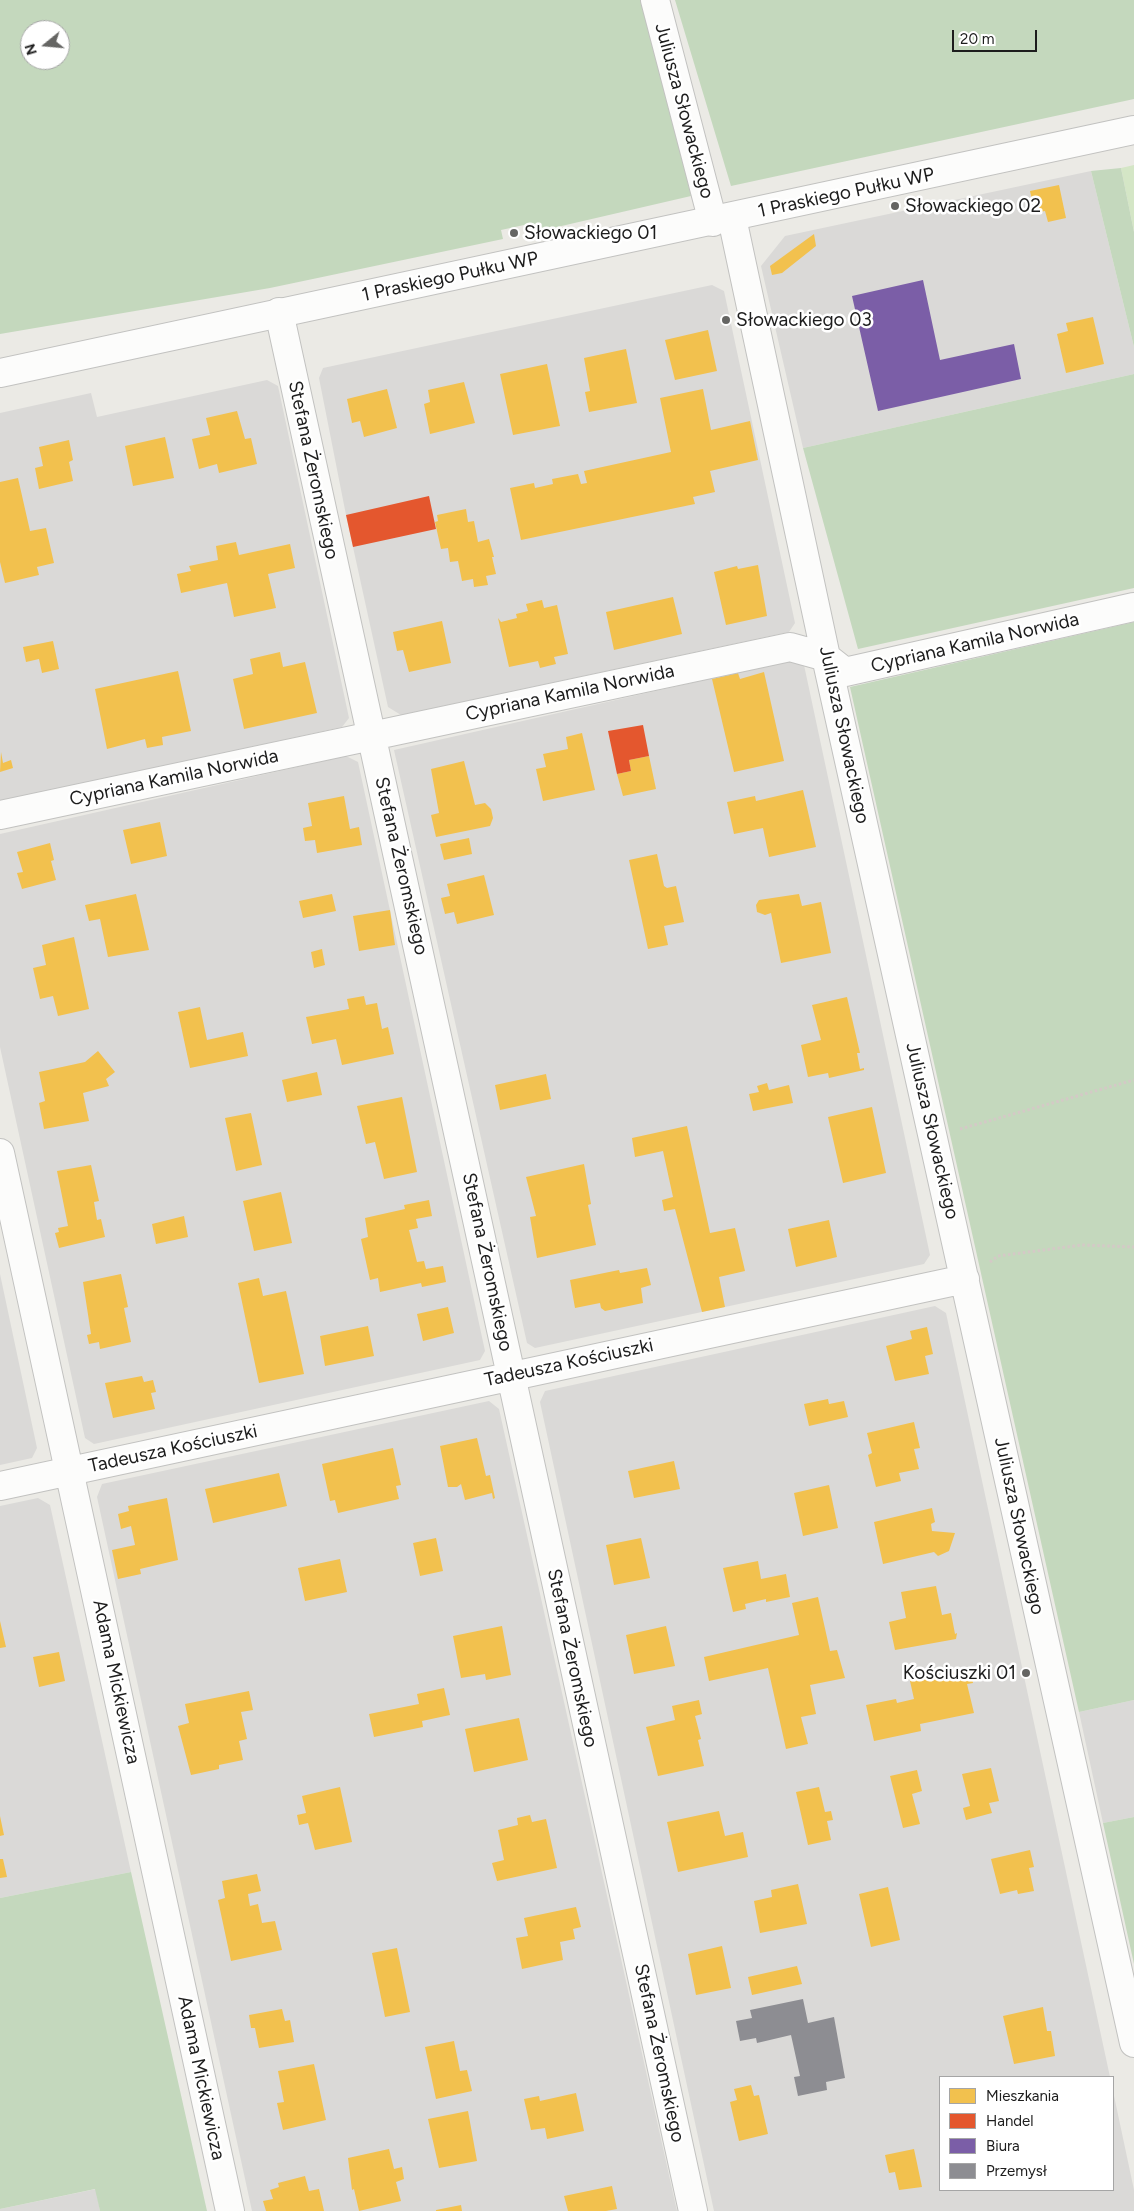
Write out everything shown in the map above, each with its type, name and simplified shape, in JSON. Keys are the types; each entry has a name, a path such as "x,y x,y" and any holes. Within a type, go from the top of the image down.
{"street":[{"name":"Juliusza Słowackiego","path":"655,0 723,220 826,657 1134,2043"},
{"name":"1 Praskiego Pułku WP","path":"0,373 279,312 723,220 1134,130"},
{"name":"Stefana Żeromskiego","path":"279,312 693,2211"},
{"name":"Cypriana Kamila Norwida","path":"0,815 790,647 826,657 845,672 1134,608"},
{"name":"Adama Mickiewicza","path":"0,1153 230,2211"},
{"name":"Tadeusza Kościuszki","path":"0,1486 965,1279"}],"path":[{"path":"933,1137 1134,1080"},
{"path":"965,1279 998,1256 1082,1245 1134,1247"}],"shaded area":[{"path":"1091,171 1134,347 1134,374 803,448 761,266 785,236"},
{"path":"712,285 724,291 795,623 789,632 401,715 388,707 346,515 319,378 323,368"},
{"path":"267,380 278,386 349,718 342,727 0,802 0,413 91,393 97,417"},
{"path":"793,660 804,665 930,1255 924,1264 535,1348 527,1343 394,750"},
{"path":"346,756 358,762 485,1351 480,1360 94,1444 85,1438 0,1047 0,834"},
{"path":"0,1274 37,1448 32,1458 0,1465"},
{"path":"935,1306 946,1313 1110,2076 939,2076 939,2191 1114,2191 1114,2096 1134,2190 1134,2211 714,2211 540,1402 545,1391"},
{"path":"489,1401 499,1409 677,2211 252,2211 97,1497 102,1484"},
{"path":"38,1498 50,1505 131,1872 0,1898 0,1506"},
{"path":"1134,1700 1134,1817 1103,1823 1079,1712"},
{"path":"96,2189 100,2211 0,2211 0,2209"}],"green space":[{"path":"0,0 647,0 691,196 527,234 524,225 501,230 503,239 270,288 0,334"},
{"path":"675,0 1134,0 1134,99 731,186"},
{"path":"1134,165 1134,232 1121,168"},
{"path":"1121,168 1134,232 1134,347 1091,171"},
{"path":"1134,374 1134,588 858,649 803,448"},
{"path":"1134,622 1134,1700 1079,1712 850,687"},
{"path":"1134,1817 1134,1964 1103,1823"},
{"path":"131,1872 207,2211 100,2211 95,2189 0,2209 0,1898"}],"building: Mieszkania":[{"path":"1059,185 1066,218 1048,222 1045,211 1035,213 1030,191"},
{"path":"814,234 816,246 782,273 772,275 770,266"},
{"path":"1093,317 1104,364 1066,373 1057,334 1068,331 1066,323"},
{"path":"708,330 717,371 675,380 665,340"},
{"path":"626,349 637,403 589,412 585,392 590,391 584,358"},
{"path":"547,364 560,426 513,435 500,374"},
{"path":"464,382 475,423 430,434 424,404 430,402 428,390"},
{"path":"387,389 397,428 364,437 360,421 352,423 347,399"},
{"path":"703,389 711,430 750,421 758,460 710,471 715,492 693,497 695,504 521,540 510,488 534,483 535,488 553,484 552,479 578,474 581,484 587,483 584,471 671,452 660,398"},
{"path":"237,411 245,439 251,438 257,464 219,473 217,464 199,469 192,439 210,435 206,418"},
{"path":"165,437 174,478 133,486 125,446"},
{"path":"69,440 73,460 69,462 73,481 39,489 35,468 43,466 39,447"},
{"path":"18,478 30,531 46,528 54,563 37,567 39,575 5,583 0,562 0,482"},
{"path":"466,509 468,522 474,521 478,542 489,539 496,574 486,576 488,585 474,587 473,579 462,581 458,561 450,562 448,548 441,549 435,522 438,521 437,515"},
{"path":"236,542 239,555 290,544 295,568 268,574 276,608 234,617 227,583 181,593 177,574 191,571 189,566 218,560 216,546"},
{"path":"758,565 767,616 726,625 714,572 737,566 738,569"},
{"path":"673,597 682,634 614,650 606,612"},
{"path":"542,600 544,608 557,605 568,654 554,657 556,664 540,668 538,661 509,667 498,618 501,622 517,618 516,614 528,611 526,604"},
{"path":"442,621 451,663 409,672 403,650 397,651 393,632"},
{"path":"53,641 59,669 42,673 39,659 26,662 23,647"},
{"path":"280,652 283,667 305,662 317,713 244,729 233,679 253,674 250,659"},
{"path":"178,671 191,731 162,737 163,745 147,748 145,739 107,749 95,689"},
{"path":"764,672 784,761 734,772 712,679 738,673 740,679"},
{"path":"582,733 595,790 543,801 536,769 546,767 543,754 568,749 566,737"},
{"path":"1,752 3,763 11,760 13,768 0,772"},
{"path":"649,756 656,789 623,796 617,774 631,771 629,760"},
{"path":"464,761 475,805 485,803 491,809 493,818 490,826 436,837 431,815 439,813 431,769"},
{"path":"803,790 816,847 769,857 763,828 734,834 727,802 755,796 756,801"},
{"path":"344,796 350,829 359,827 362,845 317,853 315,840 305,841 303,828 312,826 308,803"},
{"path":"160,822 167,856 131,864 123,830"},
{"path":"469,838 472,854 444,860 440,844"},
{"path":"50,843 54,860 51,861 56,880 22,889 17,873 23,872 17,852"},
{"path":"657,854 664,886 667,888 676,886 684,922 664,926 668,945 648,949 629,860"},
{"path":"484,875 494,915 457,924 454,912 445,914 441,898 450,896 447,884"},
{"path":"136,894 149,950 108,957 100,919 89,921 85,905"},
{"path":"332,894 336,911 303,918 299,901"},
{"path":"799,894 802,906 821,902 831,953 781,963 771,913 765,915 757,912 756,905 759,900"},
{"path":"390,910 395,945 359,951 353,916"},
{"path":"74,937 89,1009 58,1016 53,996 40,999 33,968 46,965 42,945"},
{"path":"322,949 325,965 314,968 311,952"},
{"path":"364,996 366,1005 377,1003 382,1029 388,1027 394,1054 342,1065 336,1039 312,1044 306,1017 349,1009 347,999"},
{"path":"847,997 860,1053 857,1053 860,1069 864,1068 864,1070 829,1078 828,1073 808,1077 801,1045 821,1040 812,1005"},
{"path":"200,1007 207,1040 243,1032 248,1056 190,1068 178,1012"},
{"path":"98,1051 115,1072 106,1079 109,1086 83,1093 89,1121 44,1129 39,1103 45,1101 39,1072 85,1062"},
{"path":"317,1072 322,1095 287,1102 282,1080"},
{"path":"546,1074 551,1099 500,1110 495,1085"},
{"path":"767,1083 769,1090 789,1085 793,1103 753,1111 749,1094 759,1092 757,1086"},
{"path":"402,1097 417,1172 384,1179 375,1142 366,1144 357,1106"},
{"path":"872,1107 886,1173 843,1183 828,1117"},
{"path":"251,1113 262,1165 236,1171 225,1118"},
{"path":"687,1126 710,1233 735,1228 745,1271 719,1277 725,1307 702,1312 675,1209 664,1211 662,1200 673,1197 663,1151 635,1157 632,1138"},
{"path":"584,1164 591,1204 588,1205 596,1245 537,1258 530,1217 536,1216 526,1177"},
{"path":"91,1165 99,1201 94,1202 97,1220 101,1219 105,1237 59,1248 55,1233 59,1232 58,1228 68,1226 57,1171"},
{"path":"281,1192 292,1243 254,1251 243,1201"},
{"path":"429,1200 432,1216 416,1219 418,1228 409,1230 417,1262 424,1261 426,1269 443,1266 446,1282 422,1287 421,1283 380,1292 378,1278 370,1280 361,1239 368,1237 365,1218 405,1209 404,1205"},
{"path":"184,1216 188,1237 156,1244 152,1224"},
{"path":"829,1220 837,1257 796,1267 788,1229"},
{"path":"647,1268 651,1285 641,1288 643,1303 605,1311 601,1308 600,1303 575,1308 570,1280 619,1270 620,1273"},
{"path":"121,1274 128,1307 124,1308 131,1342 100,1349 99,1342 89,1344 87,1335 91,1334 83,1282"},
{"path":"259,1278 263,1296 286,1291 304,1374 259,1383 238,1283"},
{"path":"448,1307 454,1333 423,1341 417,1314"},
{"path":"368,1326 374,1356 325,1366 320,1336"},
{"path":"927,1327 933,1354 925,1356 929,1374 895,1381 886,1346 912,1339 910,1331"},
{"path":"142,1376 144,1382 153,1380 156,1392 151,1393 155,1409 113,1418 105,1383"},
{"path":"828,1399 829,1404 844,1401 848,1417 809,1426 804,1404"},
{"path":"914,1422 920,1448 914,1449 919,1469 899,1473 901,1481 876,1487 868,1455 872,1453 867,1433"},
{"path":"477,1438 486,1476 490,1475 495,1498 493,1499 492,1493 465,1500 461,1484 457,1487 448,1487 440,1446"},
{"path":"393,1448 401,1485 396,1486 399,1499 338,1513 335,1500 330,1501 322,1464"},
{"path":"674,1461 680,1489 634,1498 628,1471"},
{"path":"279,1473 287,1506 213,1523 205,1489"},
{"path":"829,1485 838,1528 803,1536 794,1493"},
{"path":"167,1498 178,1560 140,1569 141,1574 118,1579 112,1550 135,1545 131,1526 121,1529 118,1514 129,1511 128,1506"},
{"path":"932,1508 935,1522 931,1524 932,1531 955,1533 949,1551 938,1556 934,1552 883,1564 874,1522"},
{"path":"436,1538 443,1571 420,1576 413,1543"},
{"path":"641,1538 650,1578 614,1585 606,1545"},
{"path":"340,1559 347,1592 305,1601 298,1568"},
{"path":"758,1561 761,1579 786,1574 790,1597 766,1602 766,1599 745,1604 746,1609 733,1612 723,1568"},
{"path":"936,1586 942,1615 951,1613 955,1634 957,1633 956,1639 895,1650 889,1622 906,1618 901,1592"},
{"path":"818,1597 830,1651 837,1650 845,1678 810,1685 816,1714 801,1717 808,1744 786,1749 768,1668 709,1681 704,1657 799,1635 792,1603"},
{"path":"0,1621 6,1647 0,1648"},
{"path":"502,1626 511,1675 486,1680 485,1674 461,1678 453,1636"},
{"path":"666,1626 675,1666 634,1674 626,1635"},
{"path":"59,1652 65,1681 39,1687 33,1657"},
{"path":"970,1669 973,1683 967,1684 974,1713 920,1724 921,1731 874,1741 866,1705 896,1699 897,1703 914,1699 910,1681"},
{"path":"444,1688 450,1715 422,1721 423,1727 374,1737 369,1714 419,1704 417,1694"},
{"path":"249,1691 253,1710 241,1712 247,1739 239,1741 243,1760 219,1765 219,1769 191,1775 178,1726 189,1723 185,1704"},
{"path":"699,1700 702,1714 695,1716 701,1739 698,1740 704,1766 658,1776 646,1727 675,1720 672,1706"},
{"path":"519,1718 528,1760 474,1772 465,1729"},
{"path":"991,1768 999,1801 989,1803 992,1813 966,1820 963,1808 970,1806 962,1774"},
{"path":"917,1770 922,1791 912,1794 920,1824 903,1828 890,1776"},
{"path":"340,1787 352,1842 315,1850 308,1823 299,1825 297,1815 306,1813 302,1796"},
{"path":"819,1787 825,1812 831,1811 833,1820 827,1821 831,1840 808,1845 796,1792"},
{"path":"719,1811 725,1836 743,1832 748,1857 678,1872 667,1822"},
{"path":"530,1815 532,1822 546,1819 557,1868 497,1881 492,1863 504,1860 498,1830 518,1825 517,1818"},
{"path":"0,1816 4,1835 0,1836"},
{"path":"1030,1850 1034,1867 1029,1868 1034,1891 1018,1894 1017,1890 1000,1894 991,1859"},
{"path":"0,1859 3,1859 7,1877 0,1878"},
{"path":"257,1874 261,1891 248,1894 250,1906 258,1904 262,1923 275,1921 282,1950 231,1961 218,1900 225,1898 222,1881"},
{"path":"798,1884 807,1924 760,1933 754,1901 772,1897 771,1890"},
{"path":"888,1887 900,1940 871,1947 859,1894"},
{"path":"576,1907 581,1927 573,1929 575,1939 560,1942 563,1960 522,1969 516,1938 528,1936 524,1918"},
{"path":"722,1946 731,1988 696,1995 688,1954"},
{"path":"397,1948 410,2012 385,2017 372,1953"},
{"path":"797,1966 802,1984 752,1995 748,1977"},
{"path":"1043,2007 1047,2031 1051,2031 1055,2056 1014,2064 1003,2016"},
{"path":"282,2009 285,2021 290,2020 294,2042 259,2048 255,2028 251,2028 249,2015"},
{"path":"454,2041 460,2071 467,2070 472,2091 436,2099 425,2047"},
{"path":"314,2064 326,2120 283,2130 277,2103 284,2102 278,2071"},
{"path":"751,2085 754,2096 759,2095 768,2134 739,2141 730,2102 737,2100 734,2089"},
{"path":"576,2093 584,2131 547,2139 545,2128 531,2130 524,2099 539,2096 540,2101"},
{"path":"468,2111 477,2161 439,2168 428,2119"},
{"path":"389,2149 394,2169 402,2167 404,2179 396,2182 401,2201 359,2211 354,2189 352,2190 348,2158"},
{"path":"914,2149 922,2187 899,2190 895,2172 889,2173 885,2155"},
{"path":"305,2176 309,2191 319,2189 324,2211 266,2211 263,2201 273,2199 270,2190 279,2187 278,2183"},
{"path":"612,2186 617,2209 606,2211 568,2211 564,2196"},
{"path":"461,2205 462,2211 436,2211 436,2210"}],"building: Handel":[{"path":"429,496 436,529 353,547 346,515"},
{"path":"643,725 649,756 629,760 631,771 617,774 608,731"}],"building: Biura":[{"path":"923,280 940,360 1014,344 1021,379 878,411 852,296"}],"building: Przemysł":[{"path":"803,1999 808,2023 834,2017 845,2078 826,2082 827,2090 798,2096 794,2077 800,2076 791,2035 757,2043 756,2038 740,2041 736,2021 752,2018 750,2010"}],"place":[{"name":"Słowackiego 02","path":"895,206"},
{"name":"Słowackiego 01","path":"514,233"},
{"name":"Słowackiego 03","path":"726,320"},
{"name":"Kościuszki 01","path":"1026,1673"}]}
